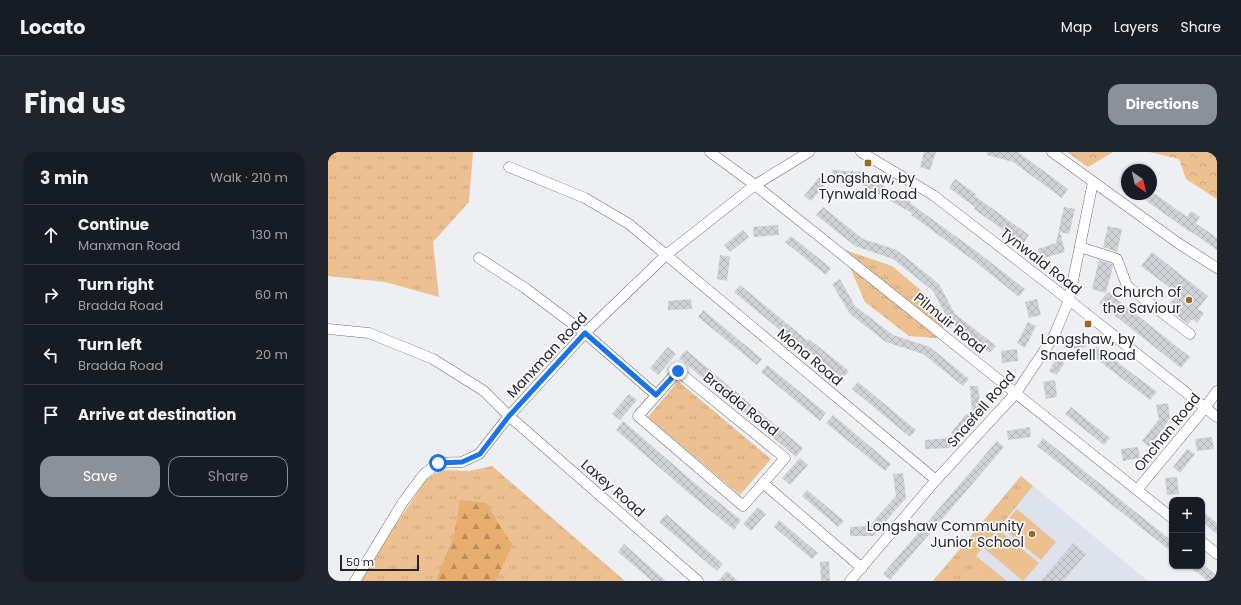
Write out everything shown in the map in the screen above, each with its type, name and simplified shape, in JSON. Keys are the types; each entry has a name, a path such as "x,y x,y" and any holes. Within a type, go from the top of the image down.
{"street":[{"name":"Pilmuir Road","path":"710,152 755,185 1169,516"},
{"name":"Manxman Road","path":"355,581 404,502 424,474 438,463 462,462 480,454 509,416 585,333 666,255 755,185 808,152"},
{"name":"Tynwald Road","path":"861,152 933,195 1070,300 1217,417"},
{"path":"1052,152 1178,243 1217,268"},
{"name":"Mona Road","path":"510,167 585,198 629,224 936,480"},
{"name":"Snaefell Road","path":"850,581 936,480 1016,393 1054,336 1070,300 1093,182"},
{"path":"1080,247 1117,259 1126,286 1190,334"},
{"path":"479,258 525,288 585,333 656,395"},
{"name":"Laxey Road","path":"328,329 369,333 433,359 484,391 509,416 698,581"},
{"name":"Bradda Road","path":"678,371 785,458 743,506 638,416 656,395 678,371"},
{"name":"Onchan Road","path":"1137,490 1205,408 1217,391"},
{"path":"763,483 862,568"},
{"path":"1205,544 1217,554"}],"shaded area":[{"name":"Longshaw Community Junior School","path":"1021,476 1148,581 933,581"}],"green space":[{"path":"328,152 473,152 469,202 433,242 439,297 385,282 328,276"},
{"path":"1067,152 1113,152 1088,167"},
{"path":"1149,152 1217,152 1217,199 1186,179 1179,159"},
{"path":"842,249 892,266 930,298 948,339 909,336 865,302"},
{"path":"678,381 771,459 740,495 648,417"},
{"path":"492,466 625,581 361,581 388,536 426,480 440,470 469,471"},
{"path":"1021,476 1033,486 976,556 1007,581 989,581 973,568 962,581 933,581"},
{"path":"460,500 486,503 512,545 496,581 436,581 454,535"},
{"path":"1017,509 1056,542 1041,560 1001,527"},
{"path":"999,530 1039,563 1023,581 984,548"},
{"path":"973,568 989,581 962,581"}],"building":[{"path":"924,152 936,152 930,170 920,167"},
{"path":"987,152 1018,152 1068,189 1062,198 1013,162 987,155"},
{"path":"832,170 860,172 911,202 910,203 1025,289 1019,297 973,260 911,215 912,213 855,181 831,179"},
{"path":"820,176 827,182 811,201 804,196"},
{"path":"955,179 976,194 975,196 1029,235 1023,244 974,209 975,207 949,188"},
{"path":"1157,195 1187,217 1191,211 1200,217 1196,223 1217,238 1217,250 1145,200 1157,200"},
{"path":"823,207 863,239 897,250 939,284 955,314 996,346 990,353 949,321 933,291 893,259 855,246 816,215"},
{"path":"1064,207 1075,209 1069,234 1060,232 1065,252 1041,259 1038,249 1056,243"},
{"path":"778,225 779,235 754,237 753,227"},
{"path":"1108,226 1122,229 1117,252 1103,247"},
{"path":"743,230 749,237 730,252 724,245"},
{"path":"791,236 831,268 826,275 785,242"},
{"path":"1152,252 1208,296 1198,309 1204,313 1197,323 1192,319 1188,324 1173,312 1175,309 1169,304 1178,294 1141,266"},
{"path":"720,255 730,257 727,281 717,279"},
{"path":"1099,260 1112,264 1113,266 1106,293 1092,289"},
{"path":"840,279 855,306 893,335 930,347 969,379 963,386 923,354 886,342 850,314 832,284"},
{"path":"740,285 808,341 809,339 849,371 843,378 794,339 793,341 734,292"},
{"path":"1108,292 1190,357 1181,368 1099,303"},
{"path":"691,299 692,309 668,310 668,301"},
{"path":"1037,299 1041,315 1029,318 1025,302"},
{"path":"703,310 762,359 757,365 698,317"},
{"path":"1028,322 1036,326 1025,348 1017,343"},
{"path":"1084,335 1086,347 1069,349 1067,338"},
{"path":"1096,346 1157,392 1150,400 1090,354"},
{"path":"668,347 676,354 658,375 650,368"},
{"path":"1017,349 1018,361 1002,363 1001,351"},
{"path":"686,350 803,448 796,457 679,358"},
{"path":"1061,350 1069,355 1057,375 1049,371"},
{"path":"767,365 826,413 820,421 761,372"},
{"path":"1055,380 1057,397 1046,399 1043,382"},
{"path":"858,382 916,430 910,437 852,389"},
{"path":"970,386 978,386 981,411 972,411"},
{"path":"629,394 637,400 620,420 612,414"},
{"path":"1168,403 1170,419 1149,447 1142,441 1159,419 1156,405"},
{"path":"1071,407 1110,438 1104,445 1065,414"},
{"path":"966,414 973,419 957,438 951,433"},
{"path":"833,415 891,464 885,471 826,423"},
{"path":"623,421 697,485 741,520 734,530 616,430"},
{"path":"1030,427 1031,437 1008,440 1007,431"},
{"path":"1212,437 1214,449 1197,451 1195,439"},
{"path":"949,438 950,448 925,449 925,440"},
{"path":"1043,438 1169,539 1169,550 1037,446"},
{"path":"997,441 1004,447 890,580 883,574"},
{"path":"1138,447 1140,458 1123,461 1121,449"},
{"path":"1187,449 1195,454 1180,473 1173,467"},
{"path":"800,458 808,465 790,485 782,478"},
{"path":"903,473 906,498 873,536 850,536 850,527 869,526 896,496 893,474"},
{"path":"1177,477 1179,494 1167,495 1165,478"},
{"path":"807,490 844,521 838,527 802,496"},
{"path":"758,507 766,514 751,531 743,524"},
{"path":"1205,513 1217,523 1217,534 1205,524"},
{"path":"666,514 723,564 717,571 659,522"},
{"path":"779,520 818,553 812,559 774,527"},
{"path":"1073,543 1086,554 1063,581 1041,581"},
{"path":"624,544 666,581 652,581 618,552"},
{"path":"829,561 830,581 821,581 820,562"},
{"path":"1205,566 1217,576 1217,581 1208,581 1193,569 1205,569"},
{"path":"727,571 738,581 718,581"}],"place":[{"name":"Longshaw, by Tynwald Road","path":"868,163"},
{"name":"Church of the Saviour","path":"1189,300"},
{"name":"Longshaw, by Snaefell Road","path":"1088,324"},
{"name":"Longshaw Community Junior School","path":"1032,534"}],"route":[{"path":"438,463 462,462 480,454 509,416 585,333 656,395 678,371"}]}
